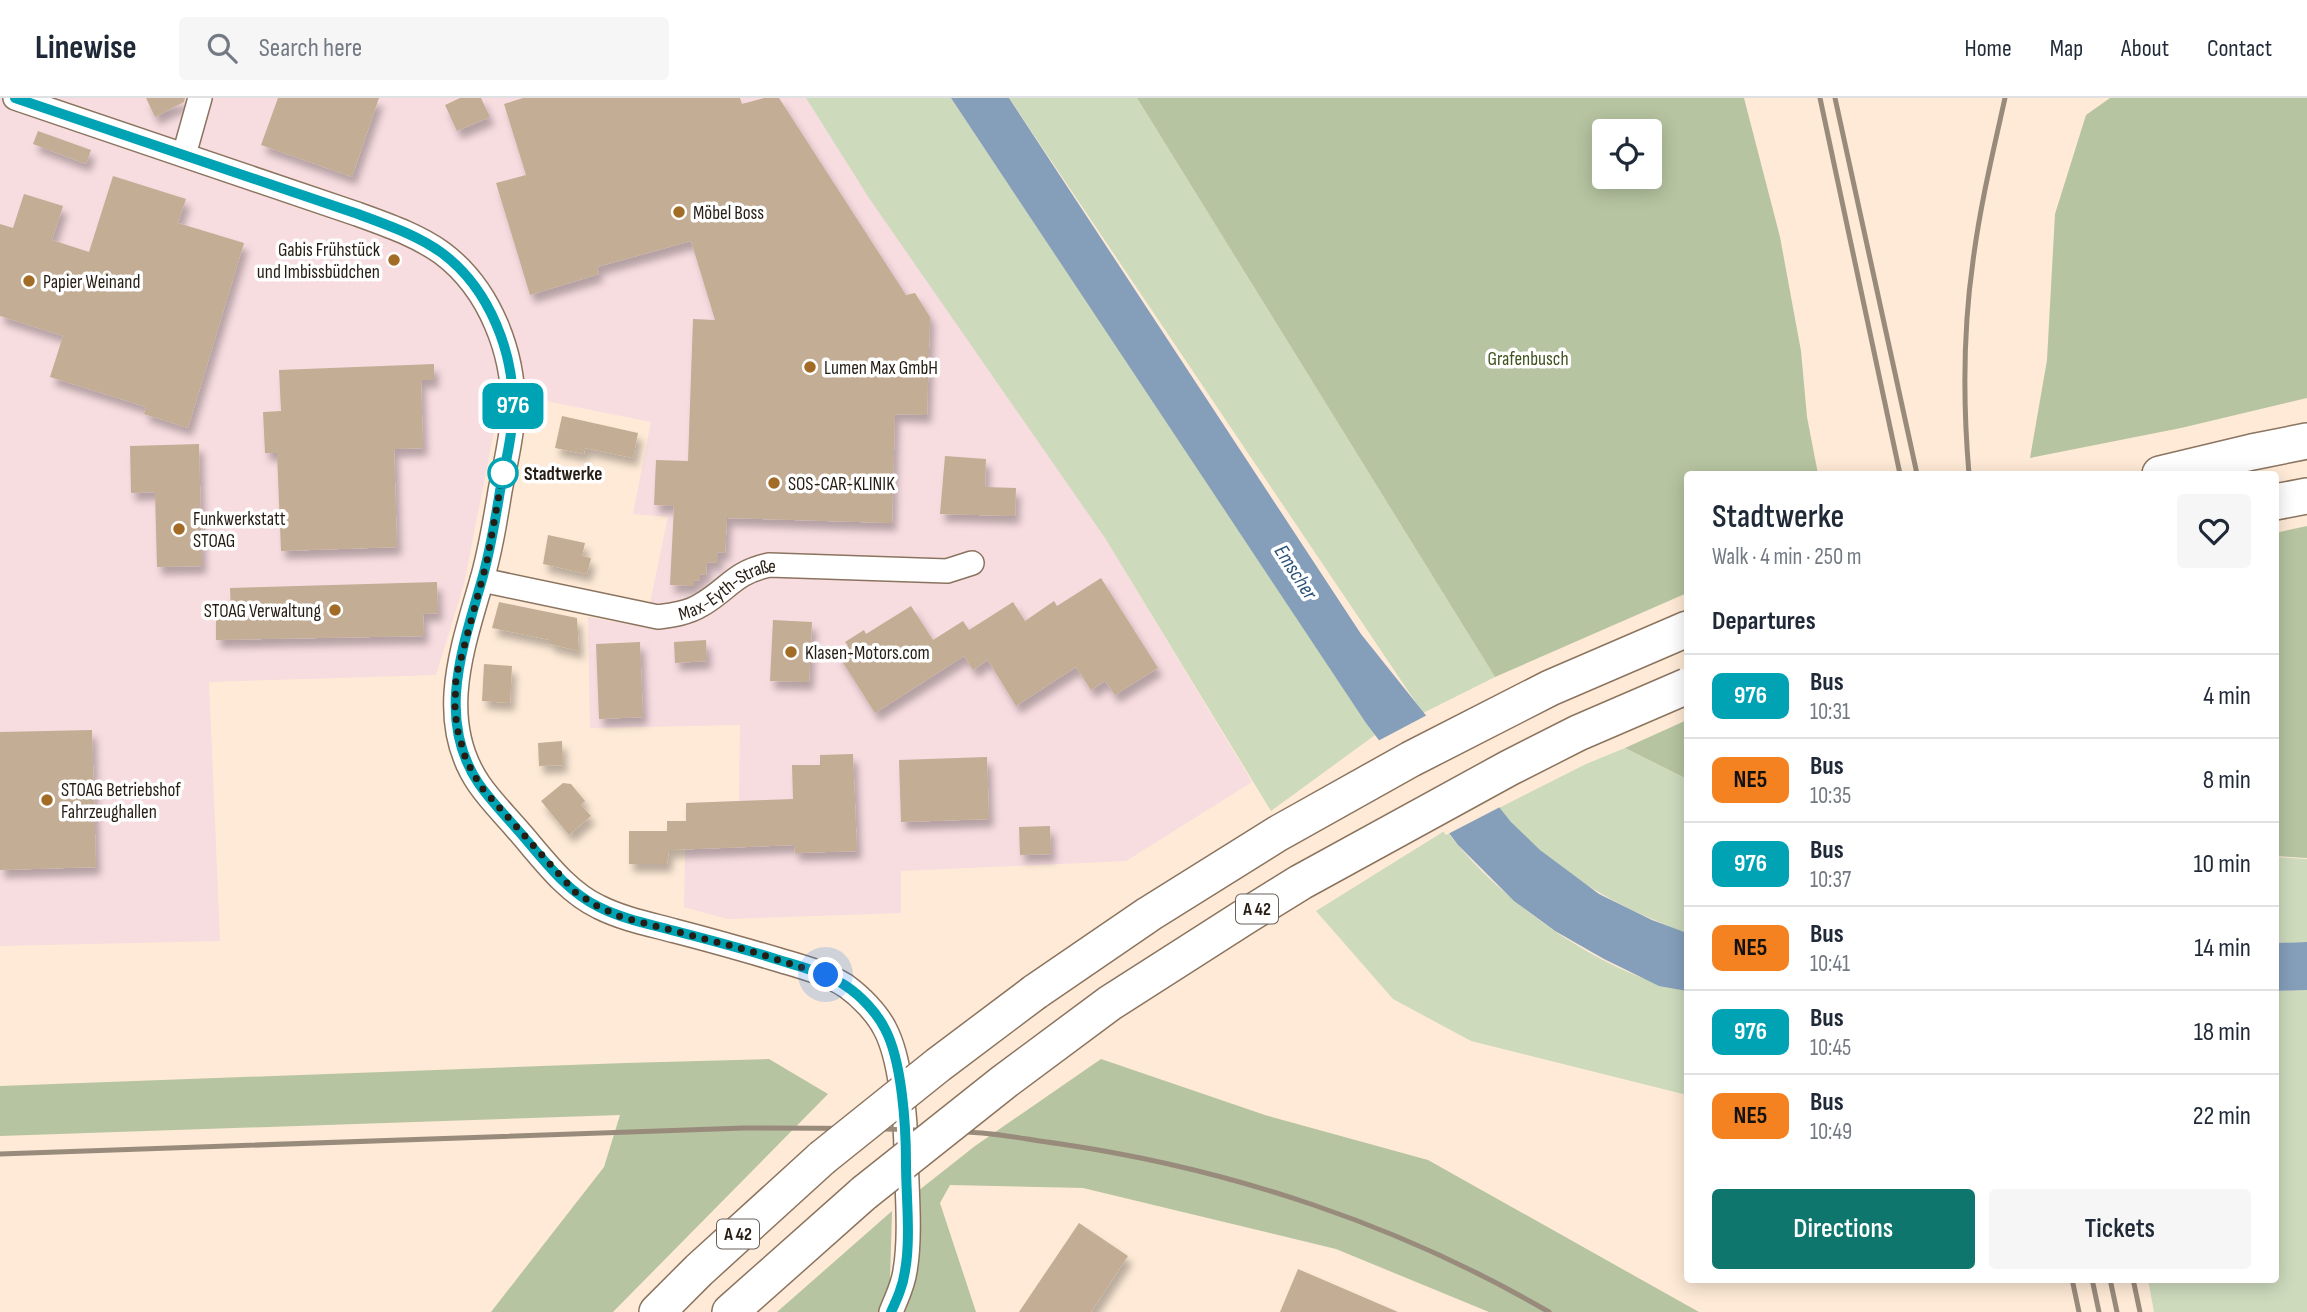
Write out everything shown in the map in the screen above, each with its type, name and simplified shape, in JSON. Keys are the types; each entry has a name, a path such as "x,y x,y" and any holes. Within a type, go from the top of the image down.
{"highway":[{"path":"2173,471 2307,441"},
{"path":"2279,501 2307,496"},
{"name":"A 42","path":"657,1312 822,1158 1035,992 1149,914 1276,834 1411,759 1539,694 1684,630"},
{"name":"A 42","path":"730,1312 864,1193 1005,1081 1110,1003 1312,876 1509,768 1578,733 1684,687"}],"street":[{"path":"15,98 358,214 413,236 443,254 462,271 482,296 497,326 506,353 511,377 513,417 482,580 458,666 455,708 457,728 466,760 481,787 575,892 621,917 747,950 826,975 848,987 885,1029 898,1070 906,1147 905,1271 891,1312"},
{"path":"184,155 200,98"},
{"name":"Max-Eyth-Straße","path":"482,580 658,617 674,615 700,606 739,575 753,568 769,565 947,571 972,564"}],"shaded area":[{"path":"0,98 806,98 860,183 1105,538 1252,782 1126,861 901,871 901,913 727,919 684,907 686,803 739,801 740,725 590,728 588,617 645,627 668,517 633,514 651,422 541,400 497,387 498,411 464,584 436,675 209,682 220,941 0,946"}],"green space":[{"path":"806,98 951,98 1375,735 1271,811 1105,538 869,198"},
{"path":"1009,98 1137,98 1495,677 1423,713"},
{"name":"Grafenbusch","path":"1137,98 1744,98 1780,237 1801,351 1807,417 1817,471 1684,471 1684,594 1495,677"},
{"path":"2110,98 2307,98 2307,398 2181,428 2030,458 2047,360 2055,214 2086,115"},
{"path":"2307,526 2307,858 2279,856 2279,532"},
{"path":"1684,721 1684,778 1625,748"},
{"path":"1625,748 1684,778 1684,932 1634,911 1584,883 1539,849 1499,808 1586,764"},
{"path":"1446,830 1494,882 1554,930 1620,969 1684,990 1684,1094 1471,1041 1393,999 1316,911"},
{"path":"2279,857 2307,859 2307,942 2279,943"},
{"path":"2307,990 2307,1312 2154,1312 2149,1283 2279,1283 2279,991"},
{"path":"769,1059 828,1094 613,1312 491,1312 604,1167 620,1115 0,1136 0,1086"},
{"path":"1101,1059 1265,1115 1428,1160 1699,1312 1489,1312 1336,1249 1083,1188 950,1185 940,1203 976,1312 899,1312 918,1191 975,1146"},
{"path":"892,1211 890,1281 879,1312 777,1312"}],"water":[{"name":"Emscher","path":"951,98 1009,98 1361,634 1511,822 1540,850 1599,894 1652,920 1684,932 1684,990 1659,986 1604,959 1555,931 1514,901 1458,845 1366,723"},
{"path":"2307,942 2307,990 2279,991 2279,943"}],"pier":[{"path":"1429,714 1502,806 1446,835 1376,742"}],"building":[{"path":"146,98 185,98 184,102 155,117"},
{"path":"278,98 379,98 352,177 261,145"},
{"path":"460,98 481,98 490,117 457,131 445,105"},
{"path":"523,98 740,98 742,104 764,98 779,98 906,295 915,293 930,317 927,415 895,414 892,523 727,518 725,553 718,552 718,563 707,562 706,575 700,574 700,581 694,580 694,586 670,585 674,506 654,505 656,460 688,461 693,319 715,320 691,241 597,267 599,274 530,295 496,183 526,175 504,104"},
{"path":"38,131 91,150 86,164 33,144"},
{"path":"113,176 186,199 178,223 244,243 188,428 144,414 146,407 50,377 63,336 0,316 0,224 13,228 24,194 63,206 52,240 89,252"},
{"path":"434,364 434,380 421,380 423,448 394,449 397,547 281,551 277,453 265,453 263,412 281,411 279,370"},
{"path":"562,416 638,433 633,458 585,448 584,454 555,448"},
{"name":"Funkwerkstatt STOAG","path":"199,444 202,566 157,567 155,492 131,493 130,446"},
{"path":"945,456 986,459 985,487 1016,488 1015,516 940,514"},
{"path":"548,535 585,543 582,556 591,558 587,574 543,564"},
{"path":"1101,578 1158,668 1115,695 1105,681 1091,690 1076,667 1016,706 988,660 973,670 964,656 875,713 837,653 848,646 845,642 864,630 866,634 911,606 933,640 963,621 969,630 1013,602 1025,621 1054,601 1057,606"},
{"name":"STOAG Verwaltung","path":"437,582 438,613 423,614 424,636 216,640 216,612 231,612 230,588"},
{"path":"499,602 577,618 579,651 550,644 550,640 492,628"},
{"name":"Klasen-Motors.com","path":"773,620 812,622 809,682 770,681"},
{"path":"706,640 707,661 675,663 674,642"},
{"path":"640,642 643,717 599,719 596,644"},
{"path":"484,664 512,666 510,703 482,701"},
{"name":"STOAG Betriebshof Fahrzeughallen","path":"92,730 96,867 0,870 0,732"},
{"path":"562,741 563,765 539,766 538,743"},
{"path":"853,754 857,851 795,853 794,845 669,850 667,864 629,864 629,831 667,831 667,821 686,821 686,803 793,799 792,765 820,765 820,755"},
{"path":"987,757 989,819 901,822 899,760"},
{"path":"563,783 571,784 585,801 581,805 591,816 569,835 541,801"},
{"path":"1050,826 1051,854 1020,855 1019,827"},
{"path":"1079,1223 1128,1256 1091,1312 1019,1312"},
{"path":"1298,1269 1398,1312 1280,1312"}],"railway":[{"path":"1820,98 1899,471"},
{"path":"1835,98 1916,471"},
{"path":"1969,471 1965,368 1967,314 1983,199 2005,98"},
{"path":"0,1154 744,1128 893,1129 992,1134 1125,1155 1251,1185 1374,1227 1492,1281 1549,1312"},
{"path":"2073,1283 2079,1312"},
{"path":"2093,1283 2099,1312"},
{"path":"2111,1283 2117,1312"},
{"path":"2134,1283 2140,1312"}],"bus line":[{"name":"976","path":"15,98 358,214 413,236 443,254 462,271 482,296 497,326 506,353 512,385 513,417 491,542 456,677 457,728 466,760 472,774 496,805 545,861 586,900 621,917 747,950 826,975 848,987 873,1012 885,1029 898,1070 906,1147 907,1257 903,1282 891,1312"}],"place":[{"name":"Möbel Boss","path":"679,212"},
{"name":"Gabis Frühstück und Imbissbüdchen","path":"394,260"},
{"name":"Papier Weinand","path":"29,281"},
{"name":"Lumen Max GmbH","path":"810,367"},
{"name":"Stadtwerke","path":"503,473"},
{"name":"SOS-CAR-KLINIK","path":"774,483"},
{"name":"Funkwerkstatt STOAG","path":"179,529"},
{"name":"STOAG Verwaltung","path":"335,610"},
{"name":"Klasen-Motors.com","path":"791,652"},
{"name":"STOAG Betriebshof Fahrzeughallen","path":"47,800"}],"route":[{"path":"503,473 487,561 456,677 457,728 472,774 545,861 586,900 621,917 747,950 826,975"}]}
